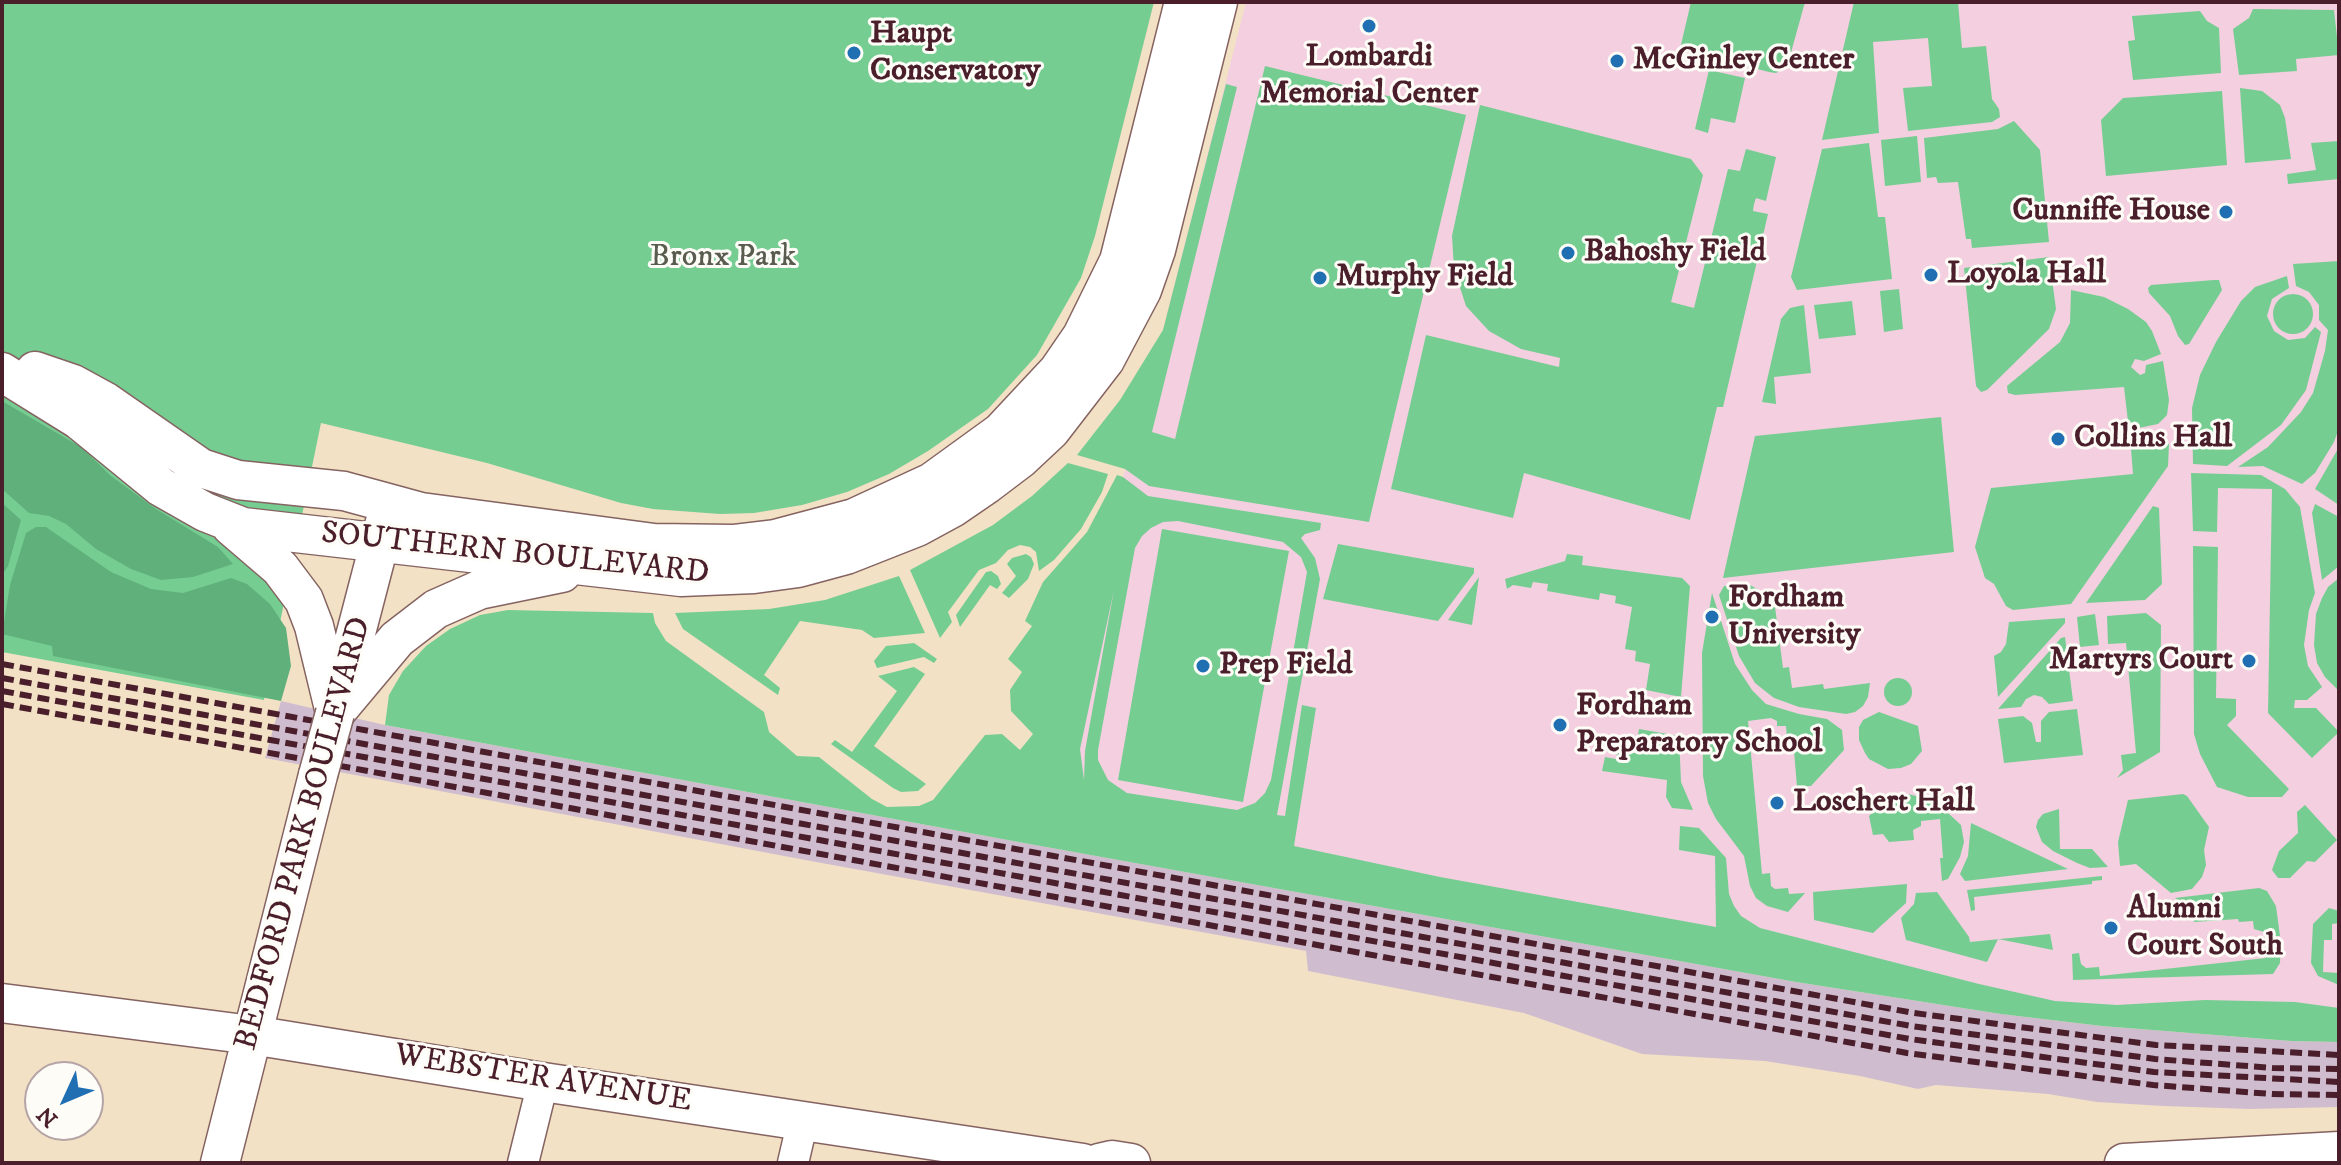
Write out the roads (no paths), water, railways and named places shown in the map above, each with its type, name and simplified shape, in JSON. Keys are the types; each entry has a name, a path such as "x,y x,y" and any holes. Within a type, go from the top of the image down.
{"main road":[{"name":"SOUTHERN BOULEVARD","path":"2,364 40,371 73,384 106,402 188,461 238,480 344,491 421,512 654,543 733,544 775,539 854,518 932,482 1001,432 1058,371 1082,336 1119,261 1184,2"},
{"name":"SOUTHERN BOULEVARD","path":"2,372 79,420 161,487 226,522 275,532 693,577 754,574 810,565 846,555 917,527 952,508 1020,459 1051,430 1105,360 1142,290 1160,237 1218,2"},
{"name":"BEDFORD PARK BOULEVARD","path":"220,1163 389,504"},
{"path":"226,522 280,568 304,600 314,626 335,713"},
{"path":"335,713 397,639 436,609 479,590 595,566"},
{"name":"WEBSTER AVENUE","path":"2,1003 252,1035 1083,1163"},
{"path":"2124,1163 2339,1151"},
{"path":"1099,1163 1112,1160 1131,1163"}],"street":[{"path":"523,1163 543,1082"},
{"path":"793,1163 803,1120"}],"railway":[{"path":"2,664 1914,1013 2156,1045 2339,1055"},
{"path":"2,678 1911,1026 2155,1059 2273,1068 2339,1069"},
{"path":"2,691 1910,1039 2154,1072 2339,1082"},
{"path":"2,704 1907,1053 2153,1085 2272,1094 2339,1095"}],"place":[{"name":"Lombardi Memorial Center","path":"1369,26"},
{"name":"Haupt Conservatory","path":"854,53"},
{"name":"McGinley Center","path":"1617,61"},
{"name":"Cunniffe House","path":"2226,212"},
{"name":"Bahoshy Field","path":"1568,253"},
{"name":"Loyola Hall","path":"1931,275"},
{"name":"Murphy Field","path":"1320,278"},
{"name":"Collins Hall","path":"2058,439"},
{"name":"Fordham University","path":"1712,617"},
{"name":"Martyrs Court","path":"2249,661"},
{"name":"Prep Field","path":"1203,666"},
{"name":"Fordham Preparatory School","path":"1560,725"},
{"name":"Loschert Hall","path":"1777,803"},
{"name":"Alumni Court South","path":"2111,928"}],"park label":[{"name":"Bronx Park","path":"723,258"}]}
